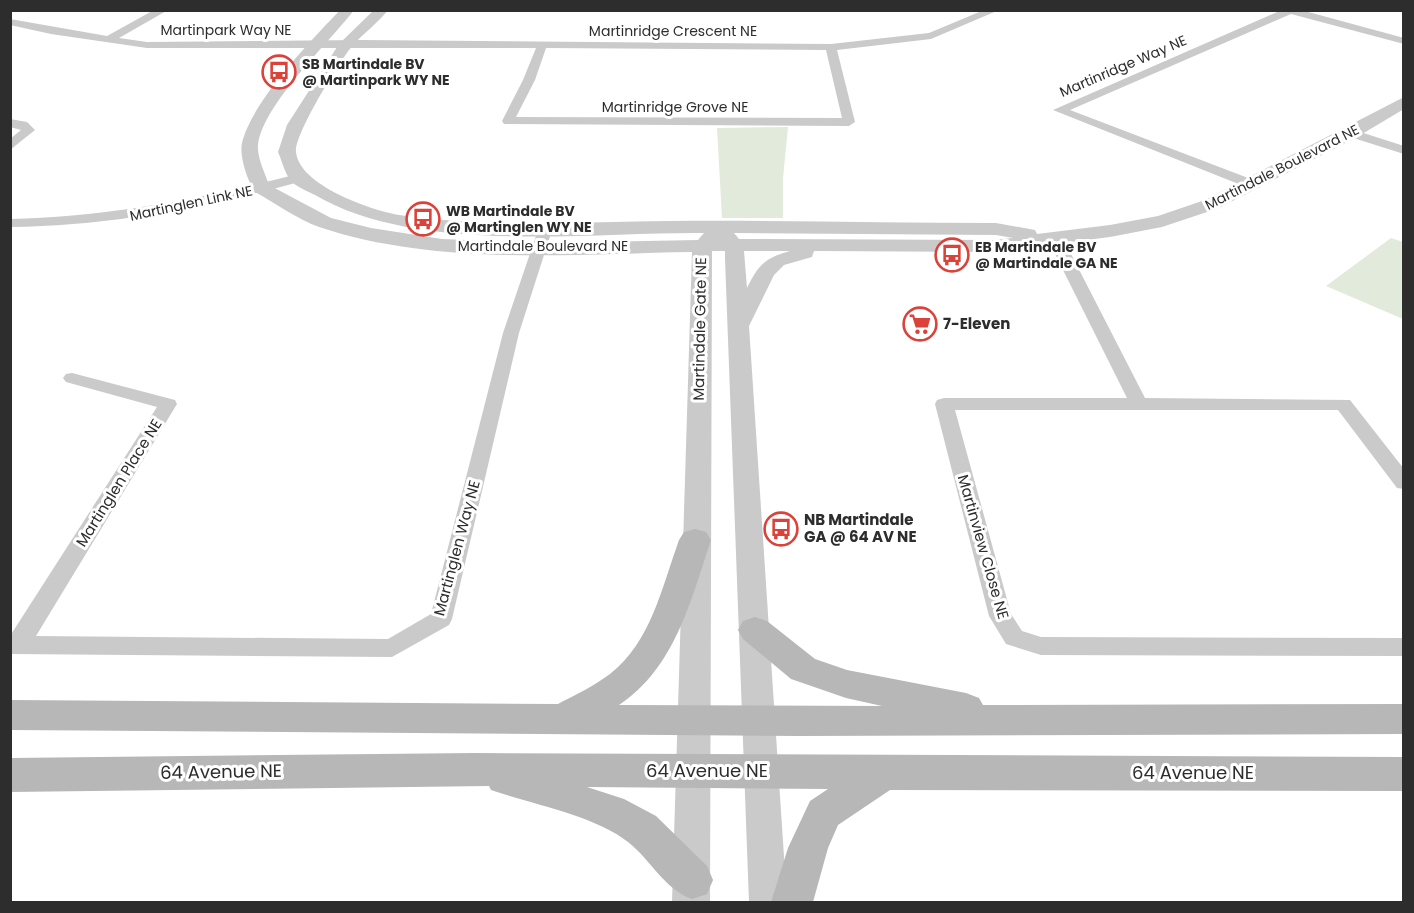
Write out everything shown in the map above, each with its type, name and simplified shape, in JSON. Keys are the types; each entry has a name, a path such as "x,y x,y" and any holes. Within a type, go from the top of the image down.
{"main road":[{"path":"563,719 623,683 640,668 656,645 695,540"},
{"path":"755,630 803,669 846,684 1024,719"},
{"path":"10,715 759,721 1404,719"},
{"path":"474,768 610,811 642,829 692,891"},
{"name":"64 Avenue NE","path":"10,775 474,768 883,773 1404,774"},
{"path":"792,903 807,848 824,813 883,773"}],"street":[{"name":"Martinpark Way NE","path":"107,40 163,10"},
{"path":"261,188 250,145 264,114 314,45 348,10"},
{"path":"298,178 287,152 295,125 346,44 382,10"},
{"name":"Martinridge Crescent NE","path":"346,44 831,47 931,36 994,10"},
{"path":"1288,11 1404,41"},
{"name":"Martinridge Way NE","path":"1251,184 1059,110 1288,11"},
{"name":"Martinpark Way NE","path":"10,22 147,45 346,44"},
{"name":"Martinridge Grove NE","path":"542,45 529,80 508,121 849,122 831,47"},
{"name":"Martindale Boulevard NE","path":"711,236 734,245 993,246 1110,231 1162,221 1212,204 1351,133 1404,102"},
{"path":"10,123 23,125 29,130 10,146"},
{"path":"1351,133 1404,150"},
{"name":"Martindale Boulevard NE","path":"298,178 345,205 395,220 473,228 543,239"},
{"name":"Martinglen Link NE","path":"10,224 47,224 141,215 298,178"},
{"name":"Martindale Boulevard NE","path":"261,188 324,222 371,234 441,245 543,239 996,229 1049,238"},
{"name":"Martindale Gate NE","path":"692,891 700,260 711,236"},
{"path":"1049,238 1062,252 1138,403"},
{"name":"Martinglen Way NE","path":"14,645 392,648 441,619 511,333 543,239"},
{"path":"734,245 768,903"},
{"path":"738,326 765,272 777,261 834,245"},
{"name":"Martinglen Place NE","path":"14,645 168,404 72,378"},
{"name":"Martinview Close NE","path":"1404,483 1342,404 944,404 1000,616 1014,638 1041,646 1404,647"}],"shaded area":[{"path":"788,127 783,178 783,218 722,218 717,128"},
{"path":"1391,238 1403,242 1403,319 1326,286"}],"place":[{"name":"SB Martindale BV @ Martinpark WY NE","path":"279,72"},
{"name":"WB Martindale BV @ Martinglen WY NE","path":"423,219"},
{"name":"EB Martindale BV @ Martindale GA NE","path":"952,255"},
{"name":"7-Eleven","path":"920,324"},
{"name":"NB Martindale GA @ 64 AV NE","path":"781,529"}]}
